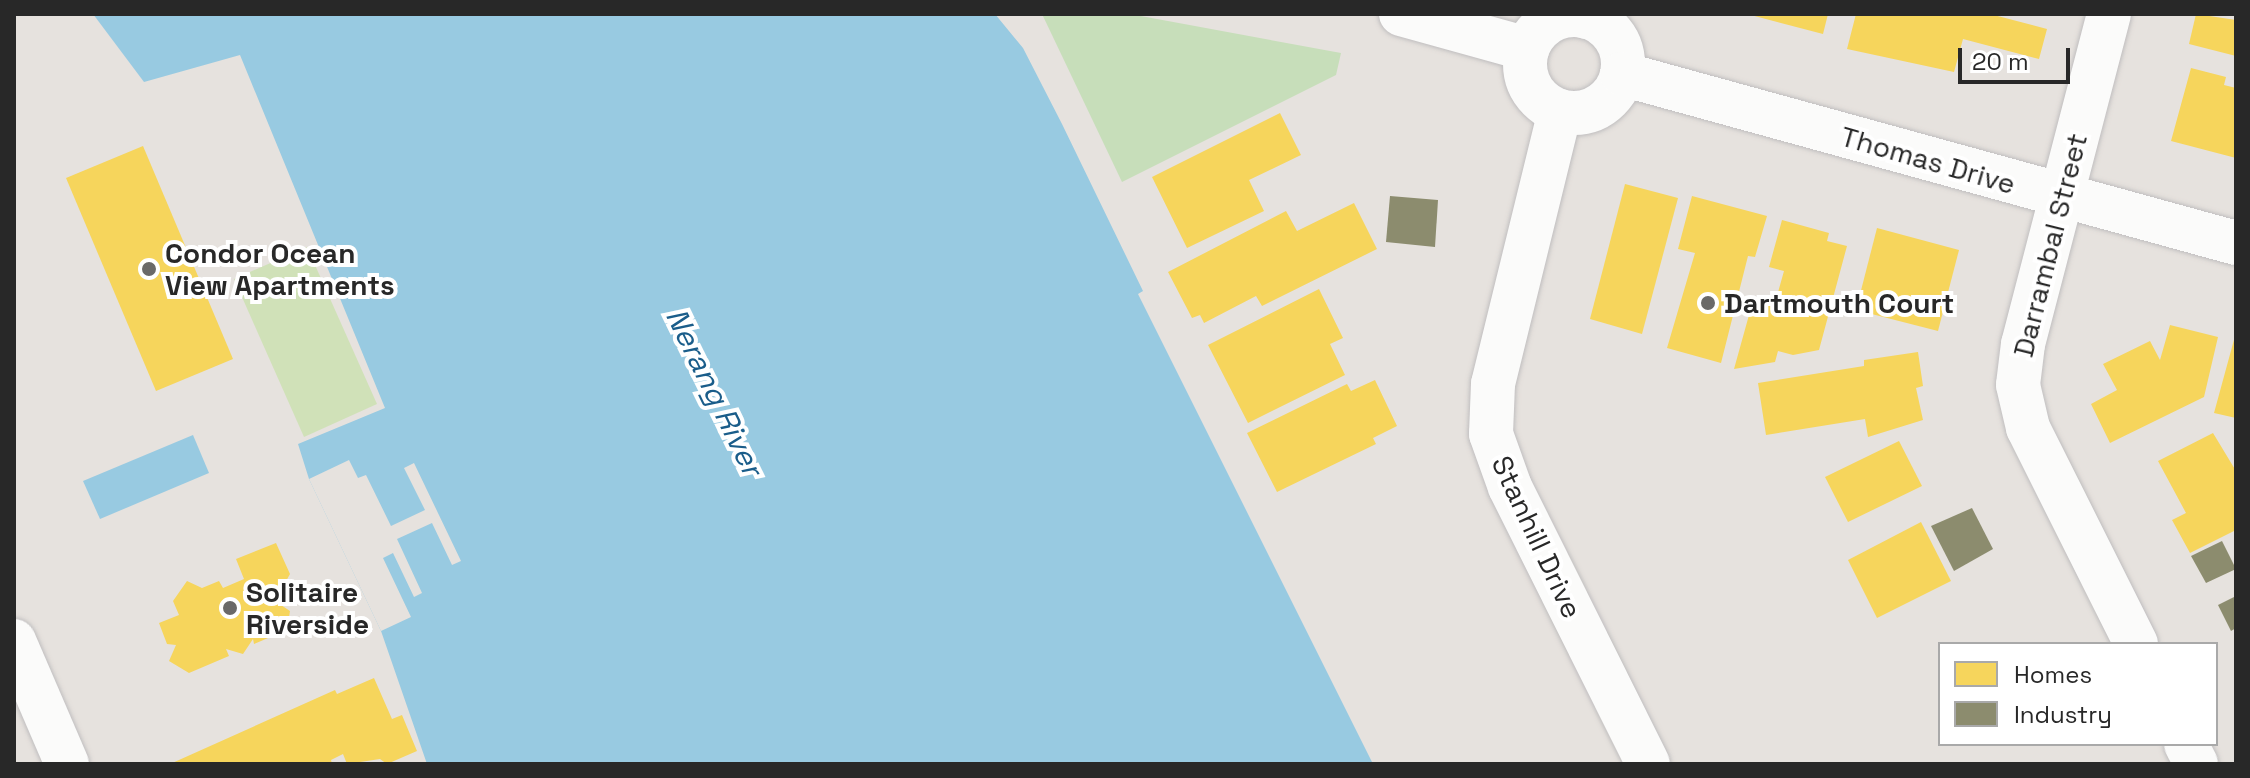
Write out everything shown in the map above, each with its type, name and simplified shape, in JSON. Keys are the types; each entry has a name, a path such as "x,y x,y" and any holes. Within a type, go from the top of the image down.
{"street":[{"path":"1401,14 1527,49"},
{"name":"Darrambal Street","path":"2109,14 2023,344 2019,399 2135,642"},
{"path":"1571,15 1586,15 1611,32 1623,59 1622,74 1606,101 1576,113 1560,111 1546,105 1527,79 1527,49 1544,25 1571,15"},
{"name":"Thomas Drive","path":"1622,74 2060,198 2236,243"},
{"name":"Stanhill Drive","path":"1560,111 1496,372 1491,434 1510,487 1648,764"},
{"path":"14,641 67,764"},
{"path":"2187,746 2196,764"}],"green space":[{"path":"1042,14 1130,14 1341,53 1336,75 1122,182"},
{"path":"307,247 377,404 304,437 234,279"}],"water":[{"name":"Nerang River","path":"93,14 995,14 1023,48 1062,124 1143,291 1138,294 1373,764 427,764 381,631 309,479 298,444 385,408 240,55 144,82"},
{"path":"193,435 209,473 100,519 83,481"}],"pier":[{"path":"349,460 358,478 366,475 391,526 425,510 404,468 414,463 461,561 452,565 432,523 397,539 422,593 414,597 393,553 383,558 411,617 381,631 309,479"}],"building: Homes":[{"path":"1747,14 1828,14 1823,34"},
{"path":"1856,14 1990,14 2047,29 2039,59 1963,39 1954,72 1847,49"},
{"path":"2196,14 2236,20 2236,56 2189,44"},
{"path":"2191,68 2226,77 2224,85 2236,88 2236,158 2171,141"},
{"path":"1280,113 1301,155 1249,180 1264,211 1187,248 1152,177"},
{"name":"Condor Ocean View Apartments","path":"143,146 233,359 156,391 66,178"},
{"path":"1625,184 1678,198 1642,334 1590,319"},
{"name":"Dartmouth Court","path":"1692,196 1767,216 1755,257 1748,256 1721,363 1667,348 1695,253 1678,249"},
{"path":"1354,203 1377,249 1262,306 1256,296 1204,323 1200,315 1192,318 1168,272 1286,211 1297,231"},
{"path":"1782,220 1829,233 1827,241 1847,246 1819,350 1793,355 1778,351 1775,362 1734,369 1754,297 1775,303 1784,271 1769,267"},
{"path":"1877,228 1959,250 1938,331 1856,310"},
{"path":"1319,289 1343,338 1330,344 1345,375 1248,423 1208,345"},
{"path":"2170,325 2218,337 2204,397 2110,443 2091,404 2117,390 2103,364 2150,341 2160,360"},
{"path":"2236,337 2236,418 2214,413"},
{"path":"1918,352 1923,386 1916,388 1923,420 1868,437 1865,419 1766,435 1758,383 1864,366 1864,360"},
{"path":"1375,380 1397,426 1373,438 1376,444 1277,492 1247,433 1347,384 1351,391"},
{"path":"2213,433 2236,471 2236,530 2190,553 2172,520 2186,513 2158,461"},
{"path":"1899,441 1922,486 1848,522 1825,477"},
{"path":"1921,522 1951,581 1877,618 1848,560"},
{"name":"Solitaire Riverside","path":"276,543 290,574 275,601 290,611 287,630 254,644 253,639 243,654 226,649 229,656 189,673 169,661 176,645 167,644 159,623 179,615 173,601 187,581 202,588 219,581 223,588 244,579 236,559"},
{"path":"374,678 392,719 402,715 417,751 387,764 380,759 347,764 343,754 331,760 332,764 170,764 335,690 337,694"}],"building: Industry":[{"path":"1390,196 1438,200 1435,247 1386,242"},
{"path":"1972,508 1993,549 1954,571 1931,526"},
{"path":"2222,541 2236,569 2206,583 2191,556"},
{"path":"2236,596 2236,628 2231,631 2218,605"}],"place":[{"name":"Condor Ocean View Apartments","path":"149,269"},
{"name":"Dartmouth Court","path":"1708,303"},
{"name":"Solitaire Riverside","path":"230,608"}]}
